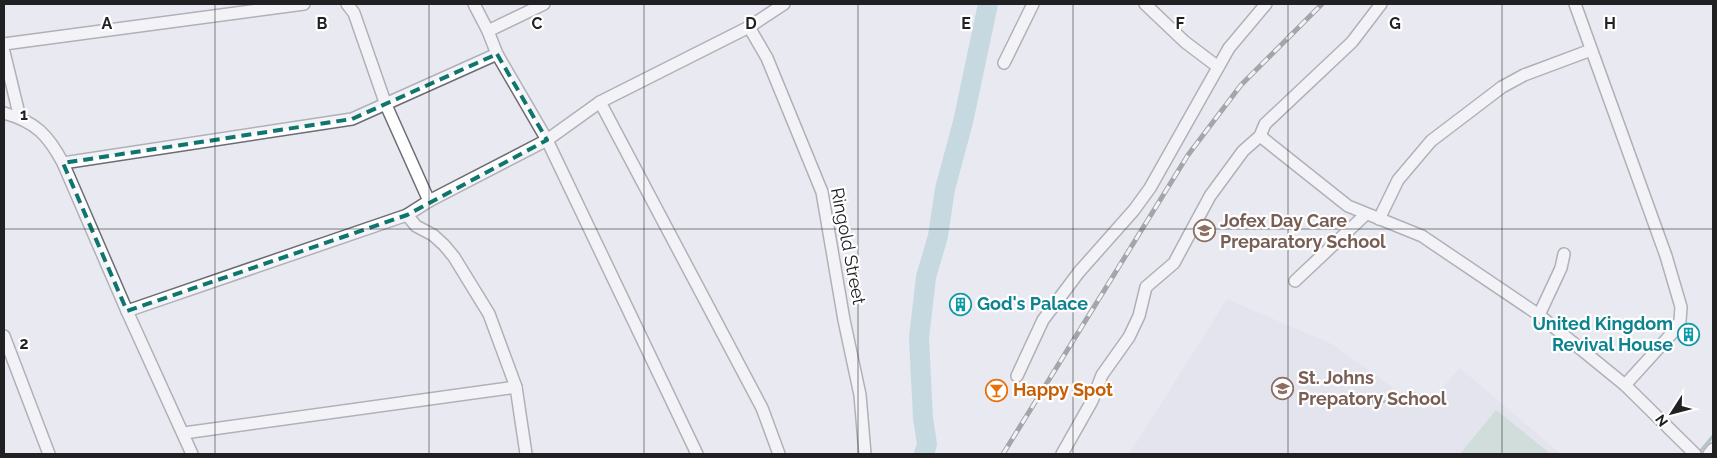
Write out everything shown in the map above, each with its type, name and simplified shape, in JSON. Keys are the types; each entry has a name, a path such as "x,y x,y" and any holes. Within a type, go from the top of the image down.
{"street":[{"path":"4,44 304,4"},
{"path":"347,4 354,13 386,105 429,201"},
{"path":"474,4 497,54 547,140 697,454"},
{"path":"488,31 544,4"},
{"path":"127,311 407,215 429,201 547,140 600,102 749,27 784,4"},
{"path":"1004,63 1033,4"},
{"path":"1145,4 1185,42 1218,66"},
{"path":"1017,376 1043,320 1079,272 1134,210 1150,188 1218,66 1242,30 1266,4"},
{"path":"1062,454 1092,401 1102,376 1129,337 1139,316 1146,287 1174,263 1210,196 1243,151 1260,136 1265,124 1272,116 1352,42 1381,4"},
{"path":"1575,4 1666,256 1682,314 1675,330 1625,385"},
{"name":"Ringold Street","path":"749,27 767,58 822,192 844,320 860,395 866,454"},
{"path":"1378,219 1398,180 1431,141 1517,79 1560,60 1591,50"},
{"path":"4,52 20,118"},
{"path":"63,163 352,119 497,54"},
{"path":"600,102 762,408 780,454"},
{"path":"4,113 20,118 37,128 51,140 63,163 192,454"},
{"path":"1260,136 1348,206 1429,240 1539,315 1625,385 1696,454"},
{"path":"407,215 410,221 432,235 454,257 489,314 516,387 526,454"},
{"path":"1295,281 1366,215"},
{"path":"1539,315 1562,268 1564,254"},
{"path":"4,336 49,454"},
{"path":"184,433 516,387"},
{"path":"1709,454 1713,449"}],"highlighted area":[{"path":"497,54 547,140 407,215 127,311 63,163 352,119"}],"shaded area":[{"name":"St. Johns Prepatory School","path":"1227,299 1332,344 1423,409 1460,368 1561,454 1129,454"}],"green space":[{"path":"1496,410 1551,454 1460,454"}],"waterway":[{"path":"924,454 927,444 923,418 919,338 926,277 938,236 945,189 963,122 988,4"},
{"path":"1355,400 1394,402 1413,393 1433,402"},
{"path":"1698,454 1713,436"}],"railway":[{"path":"1003,454 1188,155 1241,85 1322,4"}],"place":[{"name":"Jofex Day Care Preparatory School","path":"1204,231"},
{"name":"God's Palace","path":"961,304"},
{"name":"United Kingdom Revival House","path":"1689,334"},
{"name":"St. Johns Prepatory School","path":"1282,388"},
{"name":"Happy Spot","path":"997,390"}]}
